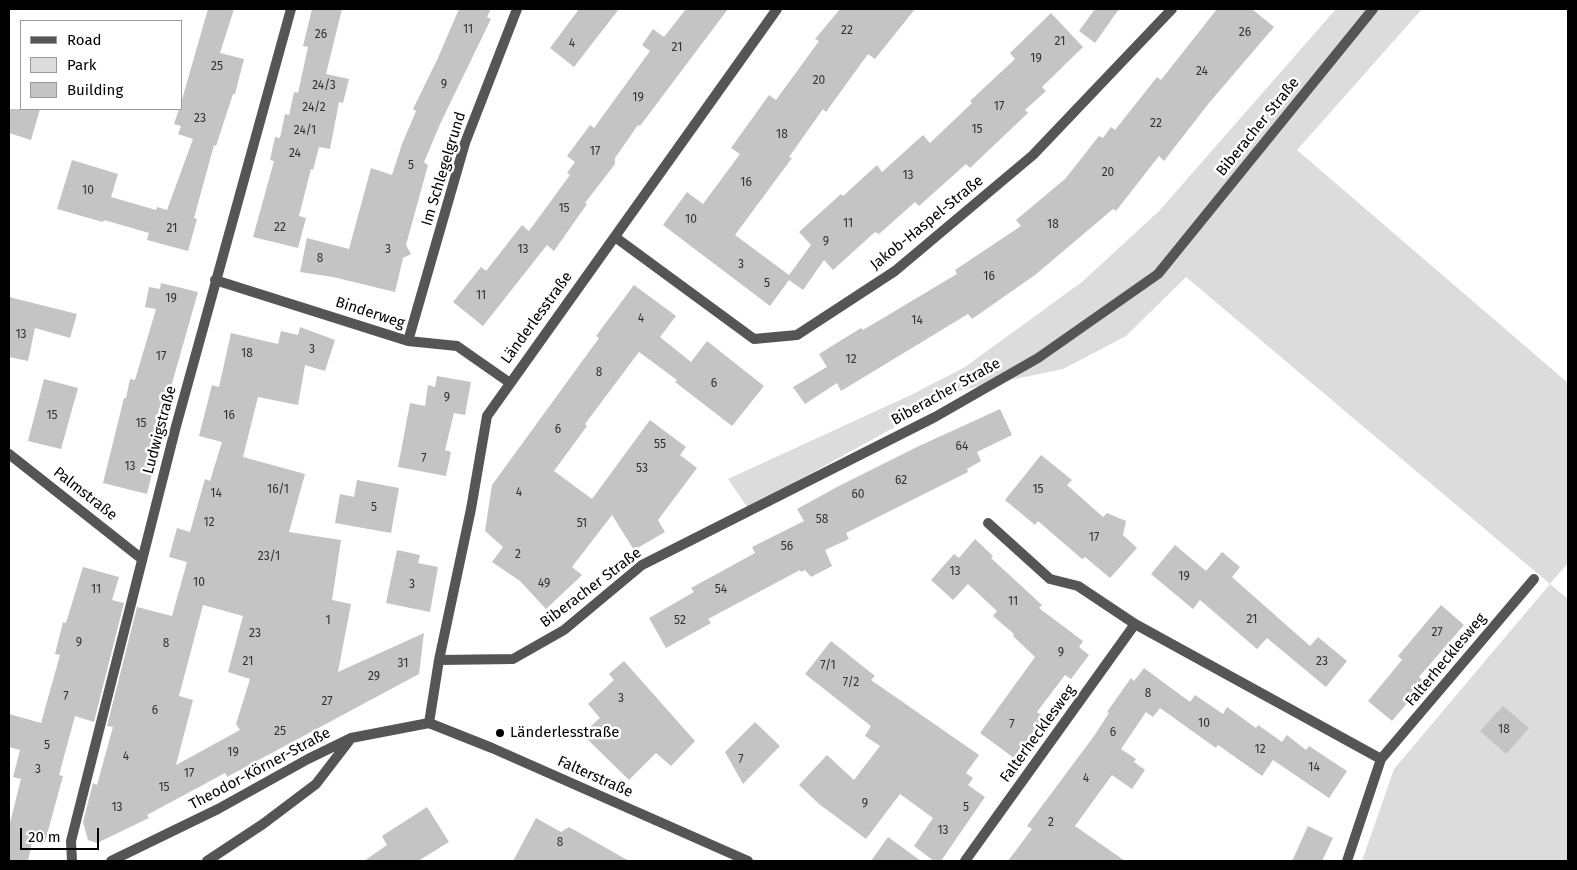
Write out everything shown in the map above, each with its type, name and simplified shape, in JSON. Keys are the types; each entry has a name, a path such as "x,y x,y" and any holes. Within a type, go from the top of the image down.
{"street":[{"name":"Ludwigstraße","path":"72,861 71,841 142,559 215,280 292,9"},
{"name":"Im Schlegelgrund","path":"408,341 466,143 517,9"},
{"name":"Länderlesstraße","path":"429,723 439,660 471,508 487,416 777,9"},
{"name":"Jakob-Haspel-Straße","path":"614,236 754,339 796,334 894,272 1033,155 1172,9"},
{"name":"Biberacher Straße","path":"439,660 513,659 564,630 642,566 935,417 1038,358 1158,274 1373,9"},
{"name":"Binderweg","path":"215,280 408,341 457,346 510,383"},
{"name":"Palmstraße","path":"9,454 142,559"},
{"path":"988,523 1050,579 1078,586 1135,624 1381,759"},
{"name":"Falterhecklesweg","path":"1347,861 1381,759 1534,579"},
{"name":"Falterhecklesweg","path":"966,861 1135,624"},
{"name":"Theodor-Körner-Straße","path":"111,861 218,808 351,738 429,723"},
{"name":"Falterstraße","path":"429,723 492,748 748,861"},
{"path":"207,861 263,824 316,784 351,738"}],"green space":[{"path":"1336,9 1422,9 1297,150 1568,383 1568,563 1550,584 1186,277 1126,336 1063,369 962,390 748,508 728,479 913,394 965,367 1082,282 1159,211"},
{"path":"1550,584 1568,599 1568,861 1362,861 1394,769"}],"building":[{"path":"208,9 234,9 220,53 244,59 235,94 233,94 216,146 214,145 194,218 197,219 188,251 147,240 149,233 57,209 72,160 118,174 111,197 156,210 157,207 167,210 193,139 178,134 181,126 174,124 179,110 182,110 182,100"},
{"path":"312,9 342,9 326,74 349,79 343,103 339,102 330,149 319,147 313,170 311,169 299,216 306,218 298,248 253,237 274,161 270,160 275,137 280,138 285,114 289,115 294,92 298,93 308,47 303,46"},
{"path":"459,9 491,9 487,17 491,19 441,122 424,162 428,165 406,245 411,254 403,258 395,292 333,277 300,272 307,238 349,249 371,168 392,175 402,144 416,111 413,109"},
{"path":"579,9 619,9 574,67 550,48"},
{"path":"686,9 728,9 640,126 638,125 615,158 615,164 585,203 587,204 554,251 547,245 483,326 453,302 481,267 486,271 522,225 529,231 570,175 567,173 575,162 567,156 590,125 594,128 650,51 642,45 653,29 664,37"},
{"path":"840,9 915,9 875,59 868,54 826,112 823,109 789,157 792,158 735,235 789,275 811,245 799,232 877,165 882,172 923,135 930,143 972,103 970,101 1015,59 1010,53 1051,13 1083,47 1042,87 1046,91 1025,110 1028,113 970,168 966,164 919,206 915,202 879,234 875,232 833,270 824,260 803,290 789,280 770,306 663,225 687,192 703,204 740,154 731,148 769,95 776,100 819,41 815,39"},
{"path":"1095,9 1119,9 1095,43 1079,31"},
{"path":"1217,9 1252,9 1274,27 1209,103 1164,161 1159,156 1116,211 1113,209 1035,275 972,319 968,314 841,391 837,383 805,404 793,387 827,367 819,354 957,274 955,270 1021,226 1016,220 1065,179 1099,136 1103,138 1111,127 1115,130 1157,77 1161,80"},
{"path":"9,109 40,110 31,140 9,133"},
{"path":"161,283 198,292 165,408 168,409 147,494 103,483 124,398 126,398 130,379 135,380 156,309 145,307 149,287 160,289"},
{"path":"634,285 676,316 660,337 691,362 707,341 764,386 732,426 675,382 677,380 639,352 585,424 587,426 554,471 592,499 650,420 686,447 680,455 697,468 658,520 665,532 634,550 612,515 572,567 582,575 546,609 520,581 492,562 503,547 485,531 492,485 599,338 596,336"},
{"path":"9,297 77,314 70,338 35,328 28,361 9,357"},
{"path":"300,327 335,340 325,371 305,365 298,405 258,397 243,457 305,474 289,532 341,540 332,600 351,604 338,672 424,633 419,674 227,777 225,773 147,815 149,818 97,843 88,840 83,822 93,783 97,785 113,727 107,726 137,607 172,616 187,562 169,557 177,528 190,532 205,479 210,481 222,442 199,436 212,385 219,387 231,333 278,344 281,331 298,335","holes":["203,605 243,616 228,672 250,679 236,724 240,730 176,765 193,700 179,696"]},
{"path":"437,376 471,382 465,415 454,413 445,450 451,452 446,476 398,467 410,403 425,406 428,385 435,387"},
{"path":"44,379 78,388 61,449 28,441"},
{"path":"1000,409 1012,435 977,452 981,461 967,469 968,472 846,533 849,539 825,550 832,566 811,577 805,570 801,572 800,570 708,619 711,623 666,648 649,618 694,592 691,588 755,553 752,547 804,521 797,509 919,446"},
{"path":"1041,455 1072,480 1067,485 1103,517 1107,513 1126,521 1123,535 1137,548 1110,578 1085,557 1082,559 1038,521 1035,525 1005,500"},
{"path":"357,480 399,488 391,533 335,523 340,494 354,497"},
{"path":"975,539 993,556 991,558 1042,605 1039,608 1083,641 1079,647 1089,655 1071,679 1065,675 1037,712 1044,717 1014,758 980,733 1035,657 1013,636 1014,634 993,616 997,611 968,584 953,600 931,580 954,554 959,558"},
{"path":"1175,545 1206,571 1222,552 1240,567 1232,577 1310,646 1318,637 1347,661 1326,687 1267,638 1257,649 1200,600 1193,609 1151,574"},
{"path":"397,550 420,555 418,563 438,567 430,612 386,603"},
{"path":"83,567 119,577 112,600 124,603 94,722 75,716 59,775 63,776 45,842 33,838 28,861 9,861 9,827 21,779 13,777 20,750 9,747 9,714 41,723 60,655 55,654 63,622 66,623"},
{"path":"1441,605 1464,625 1419,677 1425,682 1392,721 1368,701 1402,660 1398,656"},
{"path":"831,641 875,676 871,680 979,755 966,773 973,778 968,785 985,797 941,861 934,861 914,846 933,818 900,794 866,839 819,804 799,785 827,755 854,780 880,746 865,736 871,726 805,674"},
{"path":"624,661 695,741 671,766 656,753 629,780 582,734 600,718 588,704 614,680 609,674"},
{"path":"1144,668 1190,702 1195,695 1223,714 1227,707 1256,728 1258,725 1282,742 1287,735 1306,750 1309,746 1347,771 1329,798 1273,760 1262,776 1218,745 1216,748 1160,708 1153,717 1146,712 1121,749 1136,759 1134,762 1145,770 1132,789 1112,775 1075,826 1125,861 1008,861 1032,829 1027,826 1094,736 1109,713 1107,712 1131,678 1134,681"},
{"path":"1503,706 1529,728 1506,754 1480,731"},
{"path":"755,722 780,746 743,784 725,752"},
{"path":"427,807 449,842 418,861 364,861 387,845 382,836"},
{"path":"536,818 561,832 569,827 629,861 513,861"},
{"path":"1308,826 1333,838 1322,861 1292,861"},
{"path":"888,837 921,861 871,861"}],"place":[{"name":"Länderlesstraße","path":"500,733"}]}
